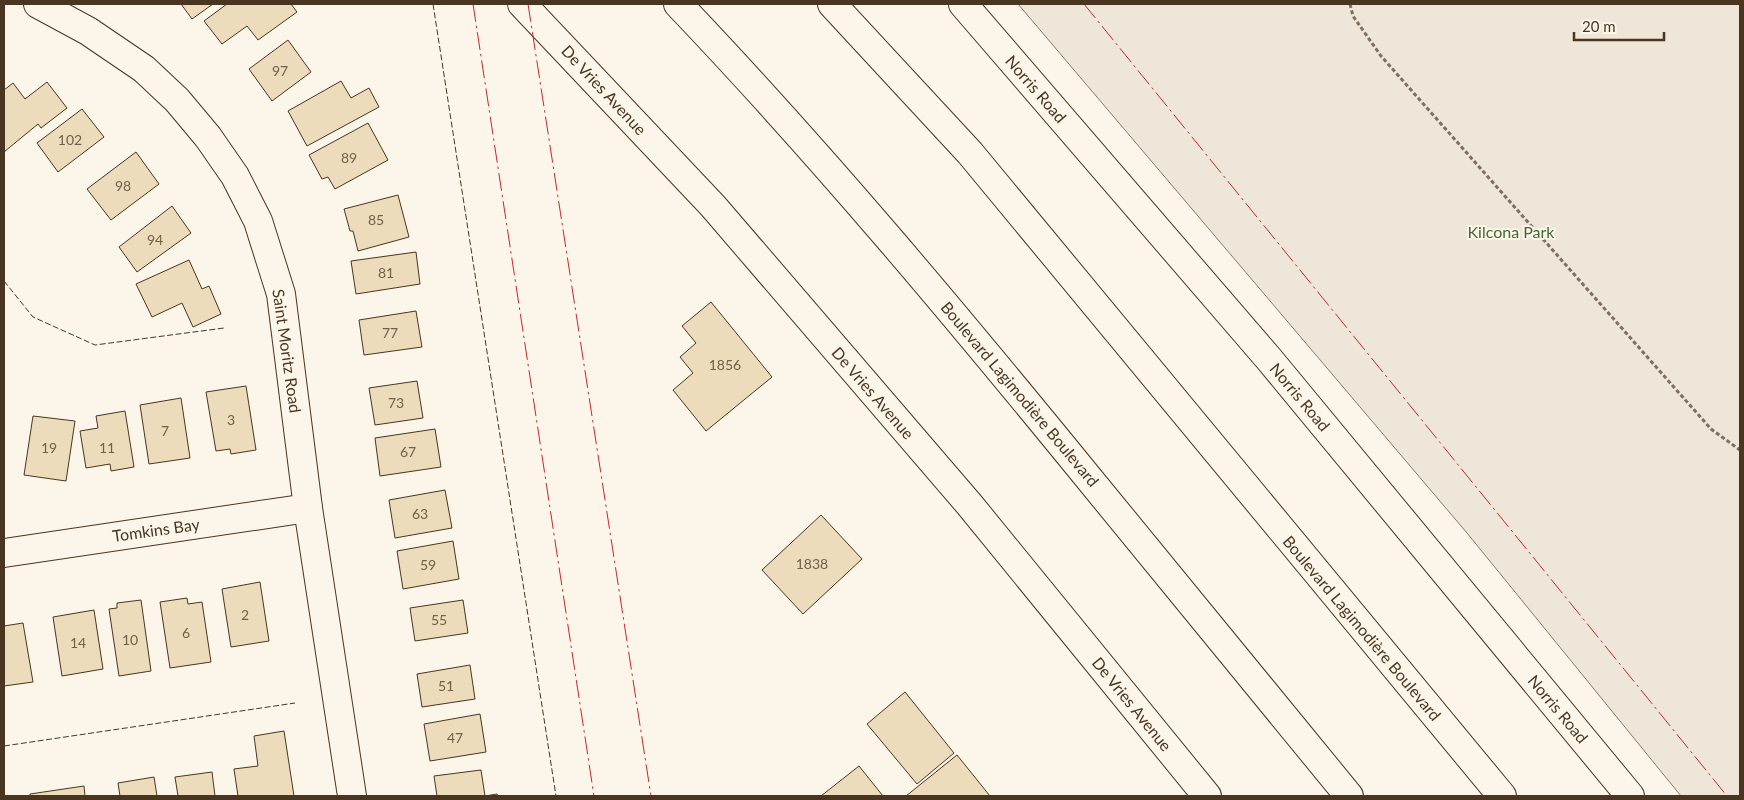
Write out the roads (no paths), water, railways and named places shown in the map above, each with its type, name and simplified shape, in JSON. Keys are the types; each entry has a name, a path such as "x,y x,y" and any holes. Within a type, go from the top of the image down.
{"street":[{"name":"Saint Moritz Road","path":"38,4 88,31 144,68 177,100 208,137 235,176 258,221 281,294 308,508 352,796"},
{"name":"De Vries Avenue","path":"522,4 713,206 968,504 1207,796"},
{"name":"Boulevard Lagimodière Boulevard","path":"678,4 806,143 905,257 1011,383 1349,796"},
{"name":"Boulevard Lagimodière Boulevard","path":"832,4 970,153 1502,796"},
{"name":"Norris Road","path":"963,4 1269,359 1630,796"},
{"name":"Tomkins Bay","path":"4,552 308,508"}],"park label":[{"name":"Kilcona Park","path":"1511,232"}]}
